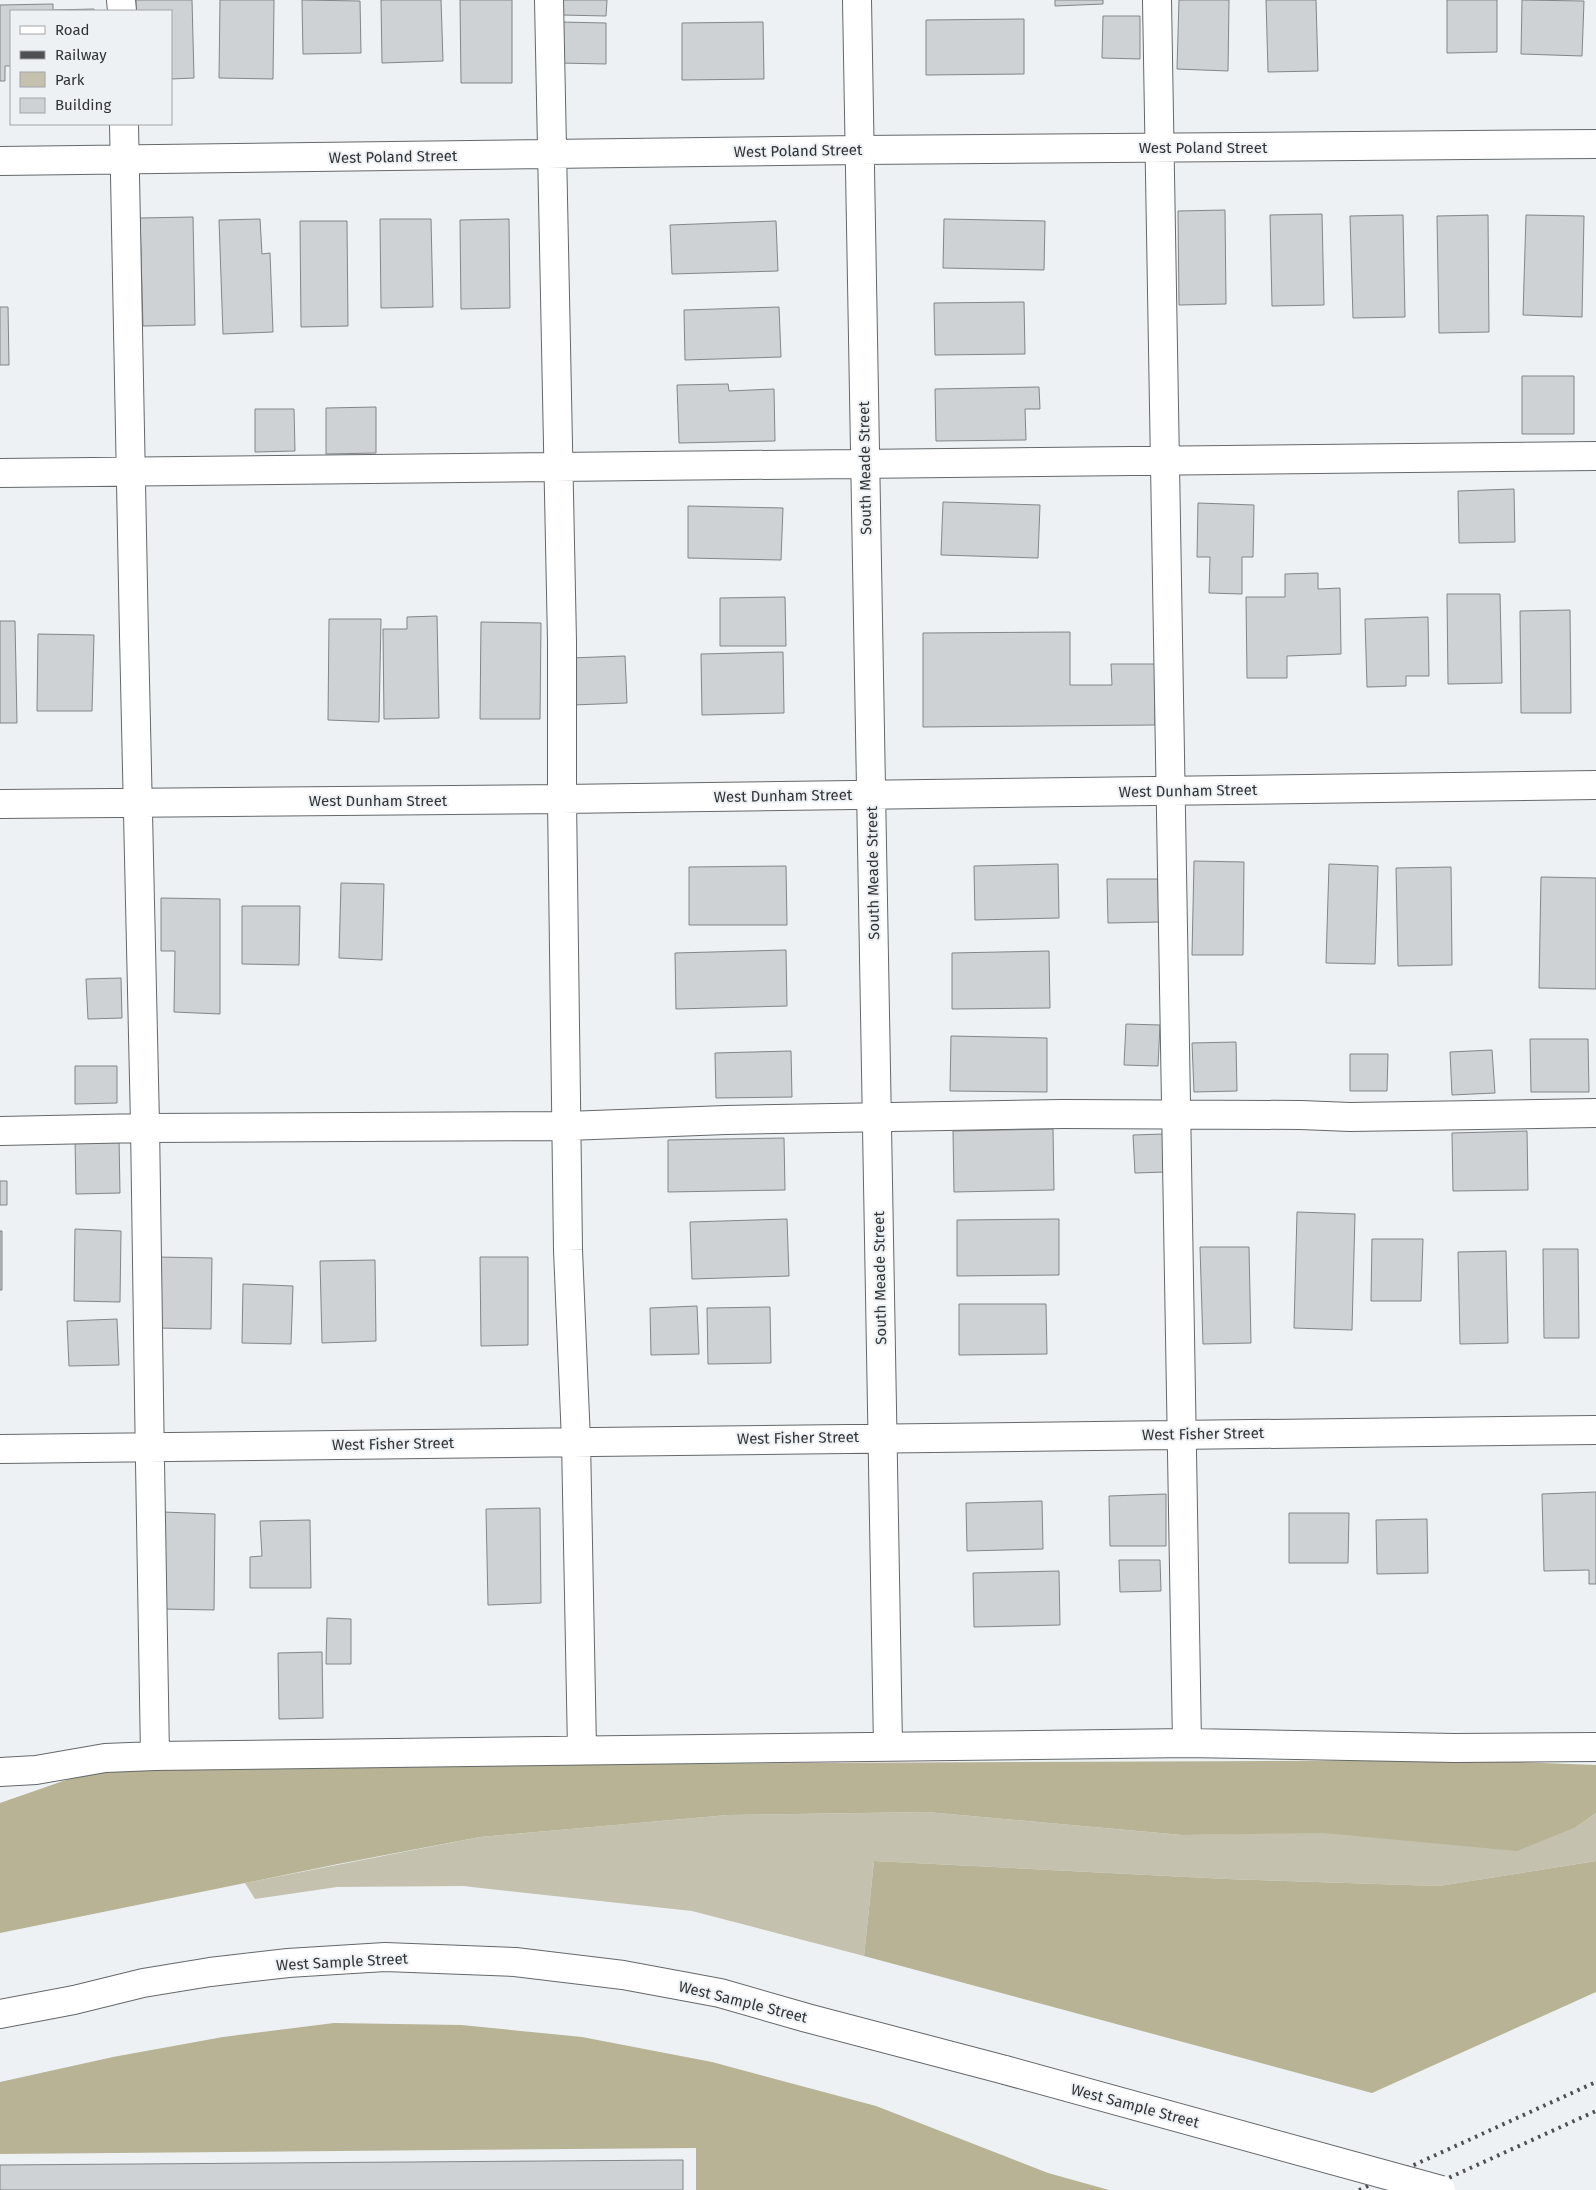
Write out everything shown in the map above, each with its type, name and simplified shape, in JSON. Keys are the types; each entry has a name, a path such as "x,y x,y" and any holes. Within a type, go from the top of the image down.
{"street":[{"path":"549,0 562,642 562,800 568,1250 576,1441 582,1749"},
{"name":"South Meade Street","path":"857,0 888,1746"},
{"path":"1157,0 1187,1744"},
{"path":"124,125 130,471 134,563 136,803 145,1128 148,1448 155,1756"},
{"name":"West Poland Street","path":"0,161 859,150 1596,144"},
{"path":"0,472 1596,456"},
{"name":"West Dunham Street","path":"0,804 562,800 1596,785"},
{"path":"0,1130 567,1126 726,1120 1063,1114 1350,1117 1596,1113"},
{"name":"West Fisher Street","path":"0,1449 1596,1430"},
{"path":"0,1772 36,1770 105,1758 155,1756 506,1753 582,1749 1187,1744 1454,1748 1596,1747"},
{"name":"West Sample Street","path":"0,2014 74,2000 142,1983 210,1972 288,1963 385,1957 515,1962 624,1975 720,1993 1440,2190"}],"green space":[{"path":"927,1812 1182,1835 1576,1827 1596,1813 1596,1861 1439,1886 1227,1879 874,1861 864,1956 692,1911 463,1886 337,1887 255,1899 245,1883 480,1837 728,1815"}],"shaded area":[{"path":"1470,1760 1596,1765 1596,1813 1576,1827 1517,1851 1323,1833 1182,1835 927,1812 728,1815 480,1837 0,1933 0,1803 89,1772 155,1766"},
{"path":"874,1861 1227,1879 1439,1886 1596,1861 1596,1992 1372,2093 864,1956"},
{"path":"334,2023 461,2025 582,2037 712,2062 876,2106 1048,2173 1109,2190 696,2190 696,2148 0,2154 0,2082 113,2057 223,2037"}],"building":[{"path":"136,0 192,0 194,78 172,79 172,10 136,10"},
{"path":"220,0 274,0 273,79 219,78"},
{"path":"302,0 360,1 361,53 303,54"},
{"path":"381,0 441,0 443,61 382,63"},
{"path":"460,0 512,0 512,83 461,83"},
{"path":"562,0 607,0 606,16 562,15"},
{"path":"1055,0 1103,0 1103,4 1055,6"},
{"path":"1179,0 1229,0 1228,71 1177,69"},
{"path":"1266,0 1316,0 1318,71 1268,72"},
{"path":"1447,0 1497,0 1497,52 1447,53"},
{"path":"1522,0 1584,1 1582,56 1521,54"},
{"path":"53,4 53,10 10,10 10,66 5,66 5,81 0,81 0,5"},
{"path":"94,9 94,10 53,10"},
{"path":"1103,16 1140,16 1140,59 1102,58"},
{"path":"1024,19 1024,74 926,75 926,20"},
{"path":"560,22 606,23 606,64 560,63"},
{"path":"763,22 764,79 682,80 682,23"},
{"path":"1225,210 1226,304 1179,305 1178,211"},
{"path":"1322,214 1324,305 1272,306 1270,215"},
{"path":"1403,215 1405,317 1353,318 1350,216"},
{"path":"1488,215 1489,332 1439,333 1437,216"},
{"path":"1526,215 1584,216 1582,317 1523,315"},
{"path":"193,217 195,325 143,326 140,218"},
{"path":"260,219 262,254 270,253 273,332 223,334 219,220"},
{"path":"380,219 431,219 433,307 381,308"},
{"path":"509,219 510,308 461,309 460,220"},
{"path":"944,219 1045,221 1044,270 943,268"},
{"path":"300,221 347,221 348,326 301,327"},
{"path":"776,221 778,271 672,274 670,225"},
{"path":"1024,302 1025,354 935,355 934,303"},
{"path":"0,307 8,307 9,365 0,365"},
{"path":"779,307 781,357 685,360 684,310"},
{"path":"1522,376 1574,376 1574,434 1522,434"},
{"path":"728,384 729,391 774,389 775,441 679,443 677,385"},
{"path":"1039,387 1040,409 1025,409 1026,440 936,441 935,389"},
{"path":"376,407 376,453 326,454 326,408"},
{"path":"255,409 294,409 295,451 255,452"},
{"path":"1514,489 1515,542 1459,543 1458,491"},
{"path":"943,502 1040,505 1038,558 941,555"},
{"path":"1198,503 1254,505 1253,557 1242,557 1242,594 1209,593 1210,557 1197,557"},
{"path":"688,506 783,508 781,560 688,558"},
{"path":"1318,573 1318,589 1340,588 1341,654 1287,656 1287,678 1247,678 1246,597 1285,597 1285,574"},
{"path":"1447,594 1500,594 1502,683 1448,684"},
{"path":"785,597 786,646 720,646 720,598"},
{"path":"1570,610 1571,713 1521,713 1520,611"},
{"path":"437,616 439,718 384,719 383,629 407,629 407,617"},
{"path":"1428,617 1429,676 1406,676 1406,686 1367,687 1365,619"},
{"path":"329,619 381,619 379,722 328,720"},
{"path":"0,621 15,621 17,723 0,723"},
{"path":"481,622 541,623 540,719 480,719"},
{"path":"1070,632 1070,685 1112,685 1111,664 1155,664 1155,725 923,727 923,633"},
{"path":"38,634 94,635 92,711 37,711"},
{"path":"783,652 784,713 702,715 701,654"},
{"path":"625,656 627,703 572,705 570,658"},
{"path":"1194,861 1244,862 1243,955 1192,955"},
{"path":"1058,864 1059,918 975,920 974,866"},
{"path":"1329,864 1378,866 1375,964 1326,963"},
{"path":"786,866 787,925 689,925 689,867"},
{"path":"1451,867 1452,965 1398,966 1396,868"},
{"path":"1541,877 1596,878 1596,989 1539,988"},
{"path":"1107,879 1158,879 1159,922 1108,923"},
{"path":"341,883 384,884 382,960 339,958"},
{"path":"161,898 220,899 220,1014 174,1012 175,951 161,951"},
{"path":"242,906 300,906 299,965 242,964"},
{"path":"786,950 787,1006 676,1009 675,953"},
{"path":"1049,951 1050,1008 952,1009 952,953"},
{"path":"121,978 122,1018 88,1019 86,979"},
{"path":"1126,1024 1160,1025 1158,1066 1124,1065"},
{"path":"951,1036 1047,1038 1047,1092 950,1091"},
{"path":"1530,1039 1588,1039 1589,1092 1531,1092"},
{"path":"1236,1042 1237,1091 1194,1092 1192,1043"},
{"path":"1492,1050 1495,1093 1452,1095 1450,1052"},
{"path":"791,1051 792,1097 716,1098 715,1053"},
{"path":"1350,1054 1388,1054 1387,1091 1350,1091"},
{"path":"75,1066 117,1066 117,1103 75,1104"},
{"path":"1053,1129 1054,1190 954,1192 953,1131"},
{"path":"1527,1131 1528,1190 1453,1191 1452,1133"},
{"path":"1164,1134 1166,1172 1135,1173 1133,1135"},
{"path":"75,1138 119,1138 120,1193 76,1194"},
{"path":"784,1138 785,1190 668,1192 668,1140"},
{"path":"0,1181 7,1181 7,1205 0,1205"},
{"path":"1297,1212 1355,1214 1352,1330 1294,1328"},
{"path":"787,1219 789,1276 692,1279 690,1222"},
{"path":"1059,1219 1059,1275 957,1276 957,1220"},
{"path":"75,1229 121,1231 120,1302 74,1301"},
{"path":"0,1231 2,1231 2,1290 0,1290"},
{"path":"1372,1239 1423,1239 1421,1301 1371,1301"},
{"path":"1200,1247 1249,1247 1251,1343 1203,1344"},
{"path":"1543,1249 1578,1249 1579,1338 1544,1338"},
{"path":"1506,1251 1508,1343 1460,1344 1458,1252"},
{"path":"157,1257 212,1258 211,1329 156,1328"},
{"path":"480,1257 528,1257 528,1345 481,1346"},
{"path":"375,1260 376,1341 322,1343 320,1261"},
{"path":"243,1284 293,1286 291,1344 242,1343"},
{"path":"959,1304 1046,1304 1047,1354 959,1355"},
{"path":"697,1306 699,1354 651,1355 650,1308"},
{"path":"770,1307 771,1363 708,1364 707,1308"},
{"path":"117,1319 119,1365 69,1366 67,1321"},
{"path":"1596,1492 1596,1584 1589,1584 1589,1570 1544,1571 1542,1494"},
{"path":"1166,1494 1166,1546 1110,1546 1109,1496"},
{"path":"1042,1501 1043,1549 967,1551 966,1503"},
{"path":"540,1508 541,1603 488,1605 486,1509"},
{"path":"163,1512 215,1514 214,1610 162,1609"},
{"path":"1289,1513 1349,1513 1348,1563 1289,1563"},
{"path":"1427,1519 1428,1573 1377,1574 1376,1520"},
{"path":"310,1520 311,1588 250,1588 250,1557 262,1556 260,1521"},
{"path":"1119,1560 1160,1560 1161,1591 1120,1592"},
{"path":"1059,1571 1060,1625 974,1627 973,1573"},
{"path":"327,1618 351,1619 351,1664 326,1664"},
{"path":"322,1652 323,1718 279,1719 278,1653"},
{"path":"683,2160 683,2190 0,2190 0,2165"}],"railway":[{"path":"1359,2190 1596,2082"},
{"path":"1422,2190 1596,2111"}]}
